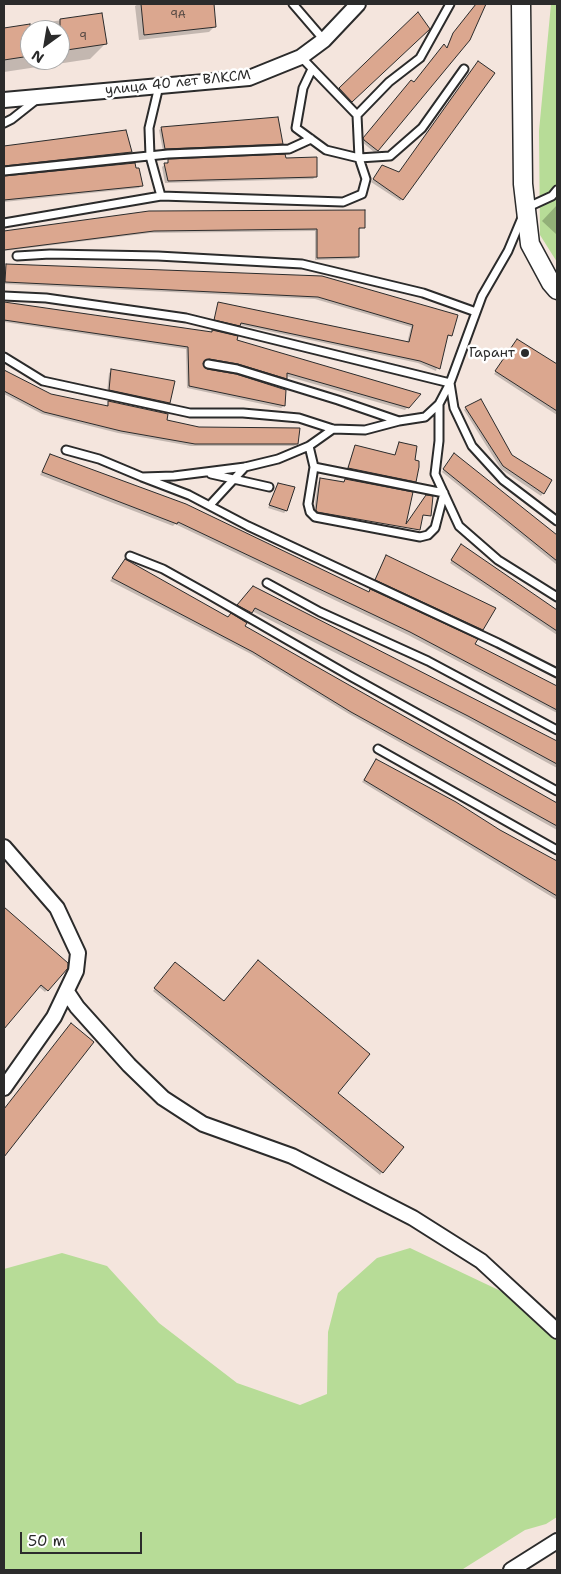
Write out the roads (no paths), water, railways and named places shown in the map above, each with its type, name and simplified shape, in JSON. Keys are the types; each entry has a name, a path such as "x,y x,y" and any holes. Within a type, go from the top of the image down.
{"street":[{"name":"улица 40 лет ВЛКСМ","path":"4,100 250,78 301,57 324,40 358,4"},
{"path":"521,4 523,184 530,244 550,283 557,290"},
{"path":"4,847 58,908 78,953 76,971 54,1017 4,1088"},
{"path":"67,992 77,1007 128,1065 164,1098 203,1124 292,1156 413,1218 481,1261 557,1332"},
{"path":"511,1570 557,1541"}],"lane":[{"path":"293,4 324,40"},
{"path":"356,115 389,82 420,58 450,4"},
{"path":"4,223 160,196 342,202 362,194 366,179 359,158 356,115 301,57"},
{"path":"312,69 303,88 296,128 326,150 359,158 390,156 422,128 464,69"},
{"path":"159,86 149,128 150,156 160,196"},
{"path":"4,123 12,119 39,97"},
{"path":"4,171 150,156 288,149 311,139"},
{"path":"4,357 43,381 190,413 243,413 298,418 333,429 365,430 399,421 425,417 439,404 450,383 476,312 508,251 526,208 552,196 557,190"},
{"path":"18,256 50,254 158,256 302,264 423,293 476,312"},
{"path":"4,296 46,298 186,318 450,383"},
{"path":"208,364 237,369 399,421"},
{"path":"450,383 454,408 472,446 504,480 557,521"},
{"path":"439,404 439,441 435,474 459,526 498,560 557,597"},
{"path":"142,477 208,473 278,459 308,446 333,429"},
{"path":"308,446 314,467 308,504 310,512 315,517 369,529 420,537 428,535 435,528 444,493"},
{"path":"66,450 99,459 210,505 248,526 446,618 557,674"},
{"path":"210,505 245,467"},
{"path":"314,467 444,493"},
{"path":"208,473 269,487"},
{"path":"130,556 163,570 206,593 350,676 557,791"},
{"path":"267,583 320,612 428,661 557,730"},
{"path":"378,748 557,850"}],"place":[{"name":"Гарант","path":"525,353"}]}
